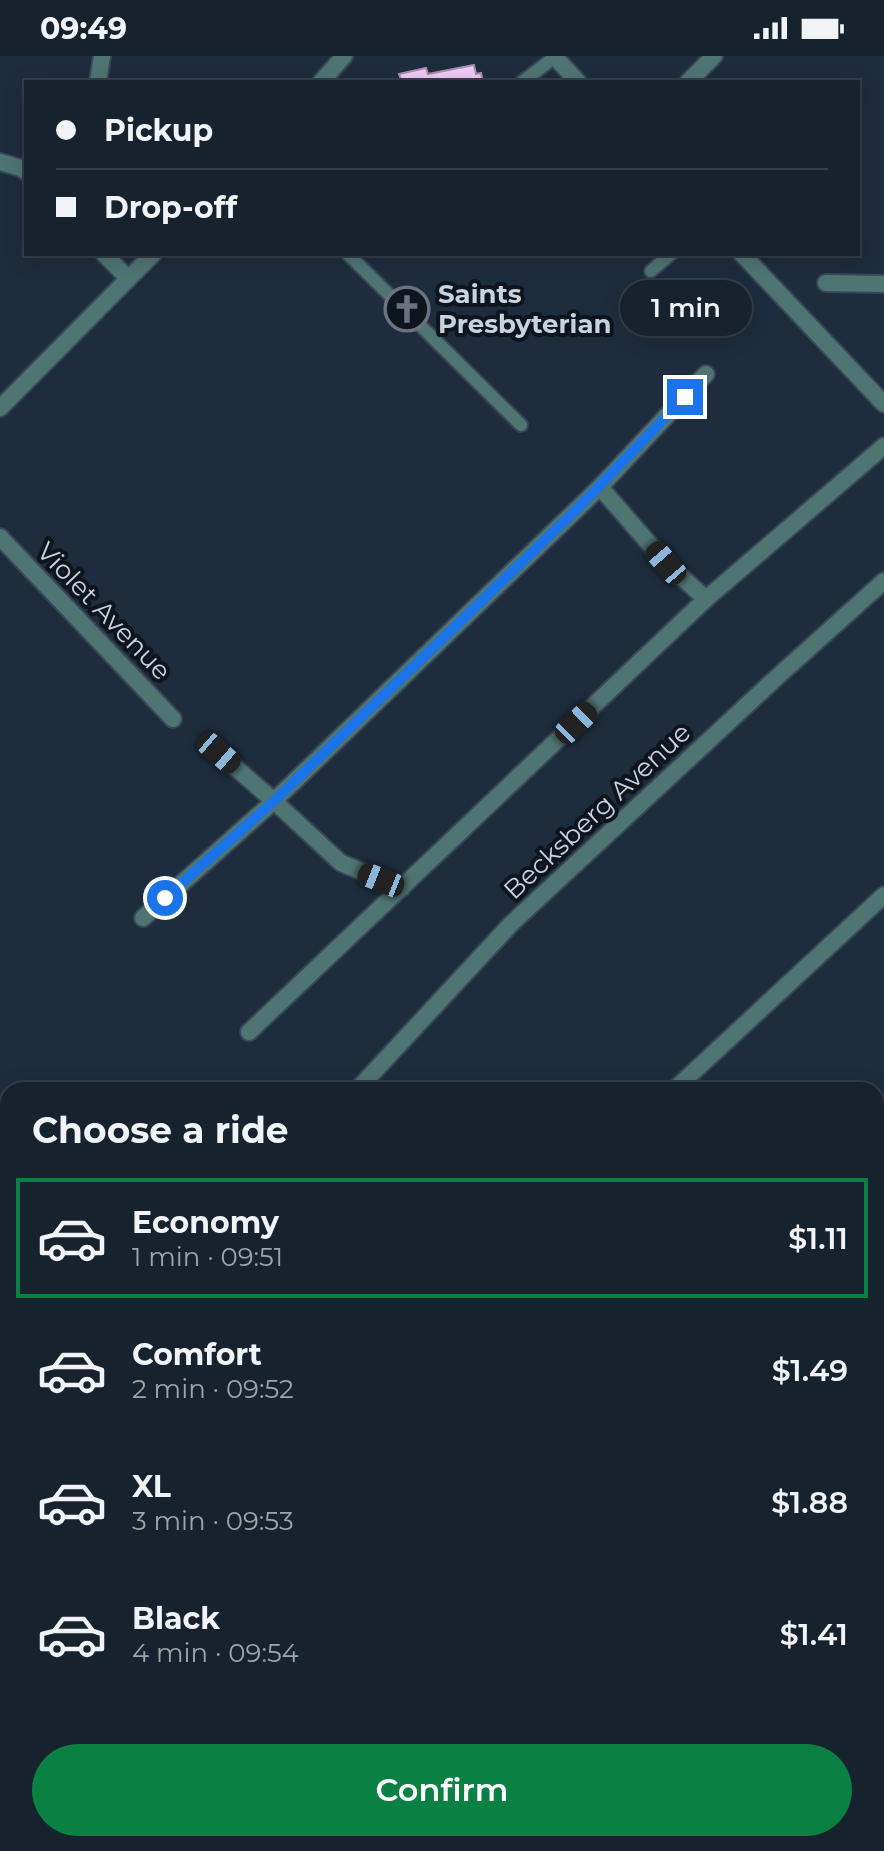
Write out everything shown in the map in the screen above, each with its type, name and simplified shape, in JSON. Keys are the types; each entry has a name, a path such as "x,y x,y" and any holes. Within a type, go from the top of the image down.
{"street":[{"path":"98,80 102,56"},
{"path":"323,80 344,56"},
{"path":"554,56 576,80"},
{"path":"690,80 714,56"},
{"path":"0,162 24,168"},
{"path":"106,256 128,278"},
{"path":"0,408 151,256"},
{"path":"744,256 884,404"},
{"path":"826,283 884,284"},
{"path":"143,918 274,801 600,487 706,374"},
{"path":"249,1032 706,599 884,446"},
{"path":"600,487 666,563 706,599"},
{"name":"Violet Avenue","path":"0,537 173,719"},
{"name":"Becksberg Avenue","path":"364,1082 511,924 884,581"},
{"path":"219,753 341,863 402,888"},
{"path":"683,1082 884,895"}],"lane":[{"path":"524,80 554,56"},
{"path":"350,256 521,425"},
{"path":"651,271 669,256"}],"building":[{"path":"474,65 476,74 481,73 483,80 401,80 399,74 426,68 428,74"}],"place":[{"name":"Saints Presbyterian","path":"407,309"}],"route":[{"path":"165,898 274,801 600,487 685,397"}]}
